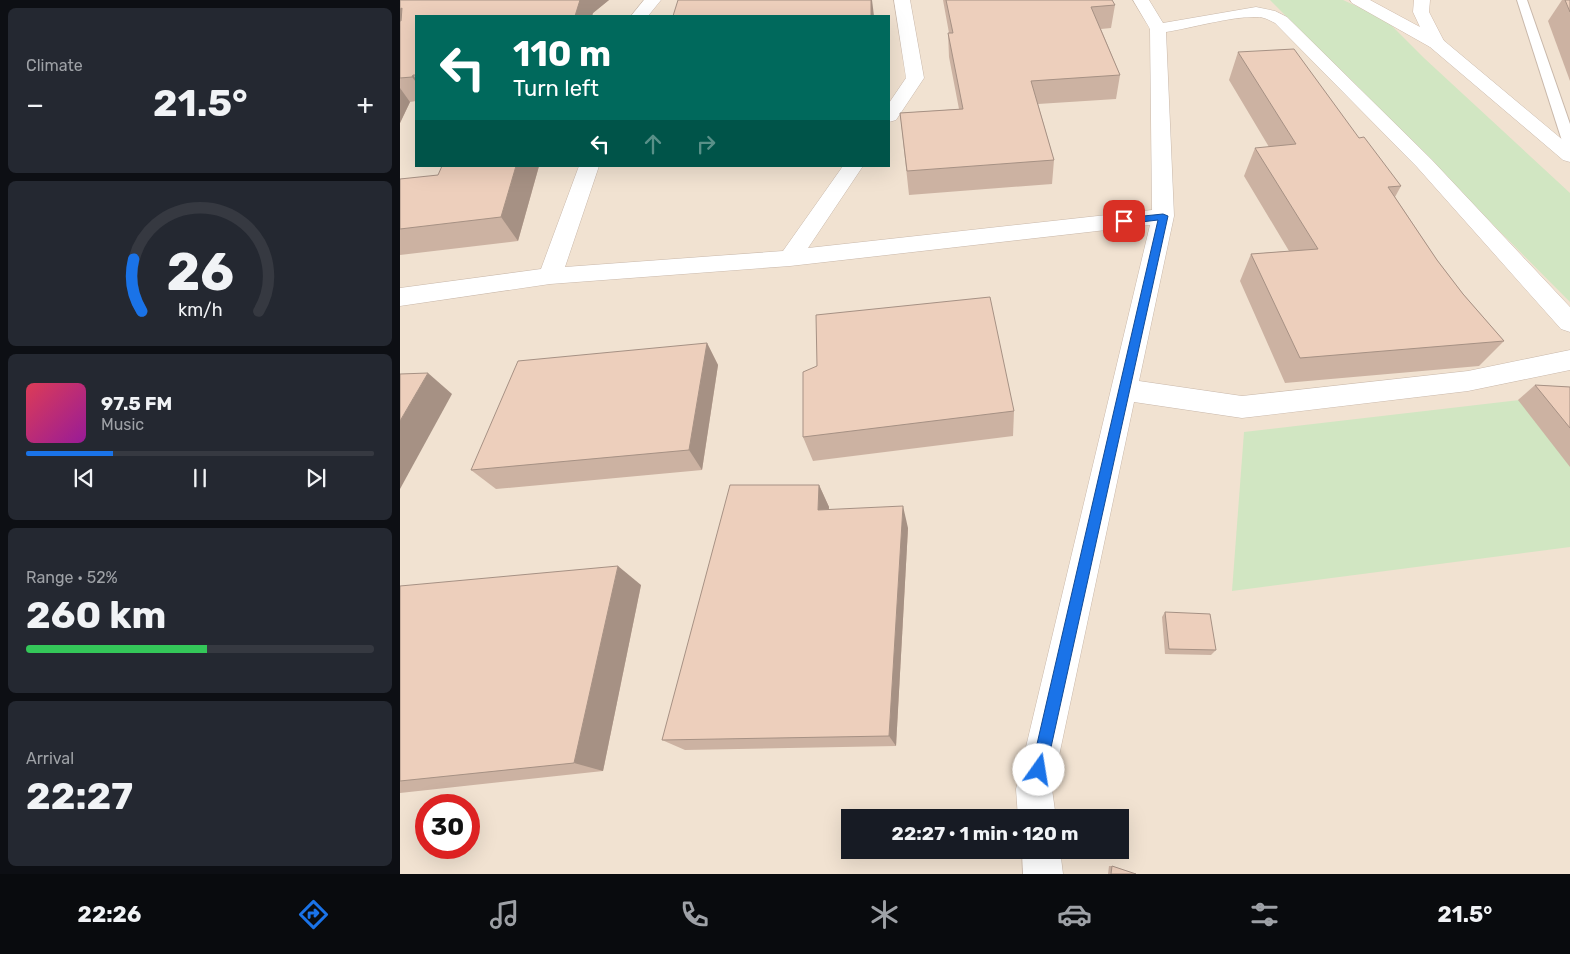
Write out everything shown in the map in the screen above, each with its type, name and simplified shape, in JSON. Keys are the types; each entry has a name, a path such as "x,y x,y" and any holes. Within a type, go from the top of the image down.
{"street":[{"path":"640,15 652,0"},
{"path":"890,115 915,78 902,0"},
{"path":"1036,809 1034,789 1163,216 1158,29 1141,0"},
{"path":"1358,0 1436,43 1570,156"},
{"path":"1369,0 1411,1 1421,12 1436,43"},
{"path":"1158,29 1256,12 1269,14 1281,20 1424,163 1570,323"},
{"path":"550,276 589,167"},
{"path":"790,258 853,167"},
{"path":"400,297 550,276 790,258 1163,216"},
{"path":"1124,390 1242,407 1468,381 1570,360"},
{"path":"1041,859 1043,874"}],"lane":[{"path":"1522,0 1570,144"}],"shaded area":[{"path":"400,0 1570,0 1570,874 400,874"}],"green space":[{"path":"1270,0 1343,0 1385,19 1424,58 1570,193 1570,302"},
{"path":"1570,394 1570,547 1232,591 1244,432"}],"building":[{"path":"400,0 580,0 575,15 415,15 415,75 400,78 400,21 402,8 400,9"},
{"path":"678,0 871,0 871,15 673,15"},
{"path":"946,0 1112,0 1115,5 1091,7 1120,75 1031,81 1054,160 907,171 900,113 963,109 948,33 953,33"},
{"path":"1565,0 1570,0 1570,12"},
{"path":"1294,49 1359,138 1364,137 1401,186 1388,187 1437,260 1463,294 1504,341 1300,358 1251,254 1318,249 1255,148 1296,144 1238,52"},
{"path":"442,167 516,167 501,217 400,229 400,179 438,175"},
{"path":"990,297 1014,411 803,437 803,372 817,366 816,315"},
{"path":"707,343 689,450 471,470 518,361"},
{"path":"428,373 400,421 400,374"},
{"path":"1535,385 1570,387 1570,428"},
{"path":"730,485 819,485 818,510 903,506 889,736 662,740"},
{"path":"618,566 574,763 400,781 400,586"},
{"path":"1165,612 1210,614 1216,650 1169,649"},
{"path":"1112,866 1136,874 1111,874"}],"route":[{"path":"1039,770 1163,216 1124,221"}]}
